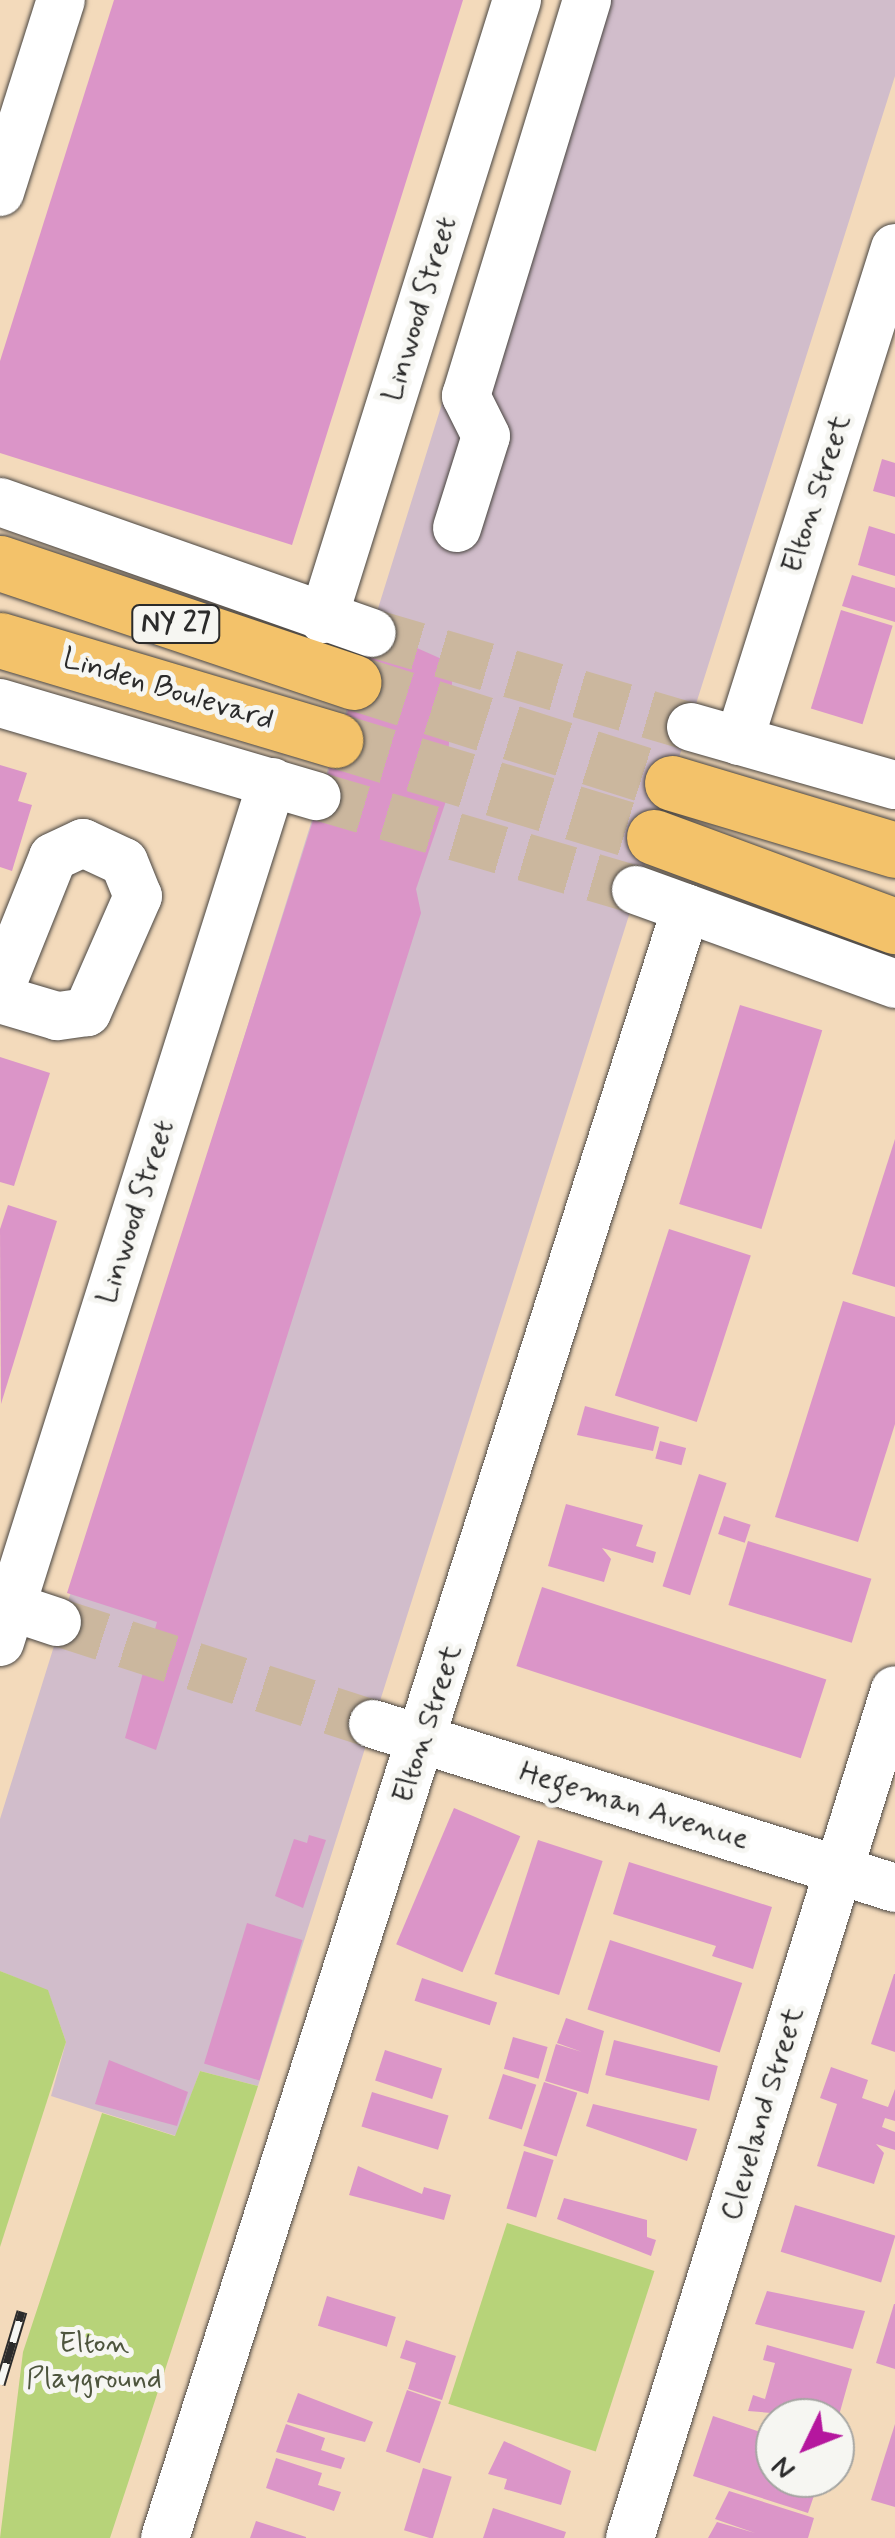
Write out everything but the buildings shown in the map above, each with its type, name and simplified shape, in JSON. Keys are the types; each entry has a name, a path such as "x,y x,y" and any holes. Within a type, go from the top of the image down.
{"highway":[{"name":"Linden Boulevard","path":"0,563 363,658"},
{"name":"Linden Boulevard","path":"0,640 335,740"},
{"path":"672,783 895,850"},
{"path":"654,837 884,926"}],"street":[{"path":"0,192 60,0"},
{"name":"Linwood Street","path":"323,619 517,0"},
{"path":"457,528 486,436 466,396 587,0"},
{"name":"Elton Street","path":"739,741 895,248"},
{"name":"Linden Boulevard","path":"0,502 323,619 363,658"},
{"name":"Linden Boulevard","path":"0,702 317,796"},
{"path":"691,727 895,784"},
{"name":"Linwood Street","path":"4,1617 272,782"},
{"path":"0,989 52,857 83,843 124,862 138,896 88,1012 57,1016 0,1000"},
{"path":"636,890 895,984"},
{"name":"Elton Street","path":"165,2538 424,1740 686,908"},
{"path":"4,1617 57,1622"},
{"name":"Cleveland Street","path":"630,2538 895,1693"},
{"name":"Hegeman Avenue","path":"373,1724 895,1888"}],"shaded area":[{"path":"568,0 895,0 895,76 258,2086 200,2071 176,2136 51,2096 66,2042 48,1991 0,1971 0,1819"}],"green space":[{"path":"0,1971 48,1990 66,2042 0,2247"},
{"name":"Elton Playground","path":"200,2071 258,2086 110,2538 0,2538 23,2352 102,2113 175,2136"},
{"path":"507,2223 654,2271 596,2452 448,2404"}],"tunnel":[{"path":"372,633 691,727"},
{"path":"353,682 672,783"},
{"path":"335,740 654,837"},
{"path":"317,796 636,890"},
{"path":"57,1622 373,1724"}],"railway":[{"path":"0,2384 22,2311"}]}
